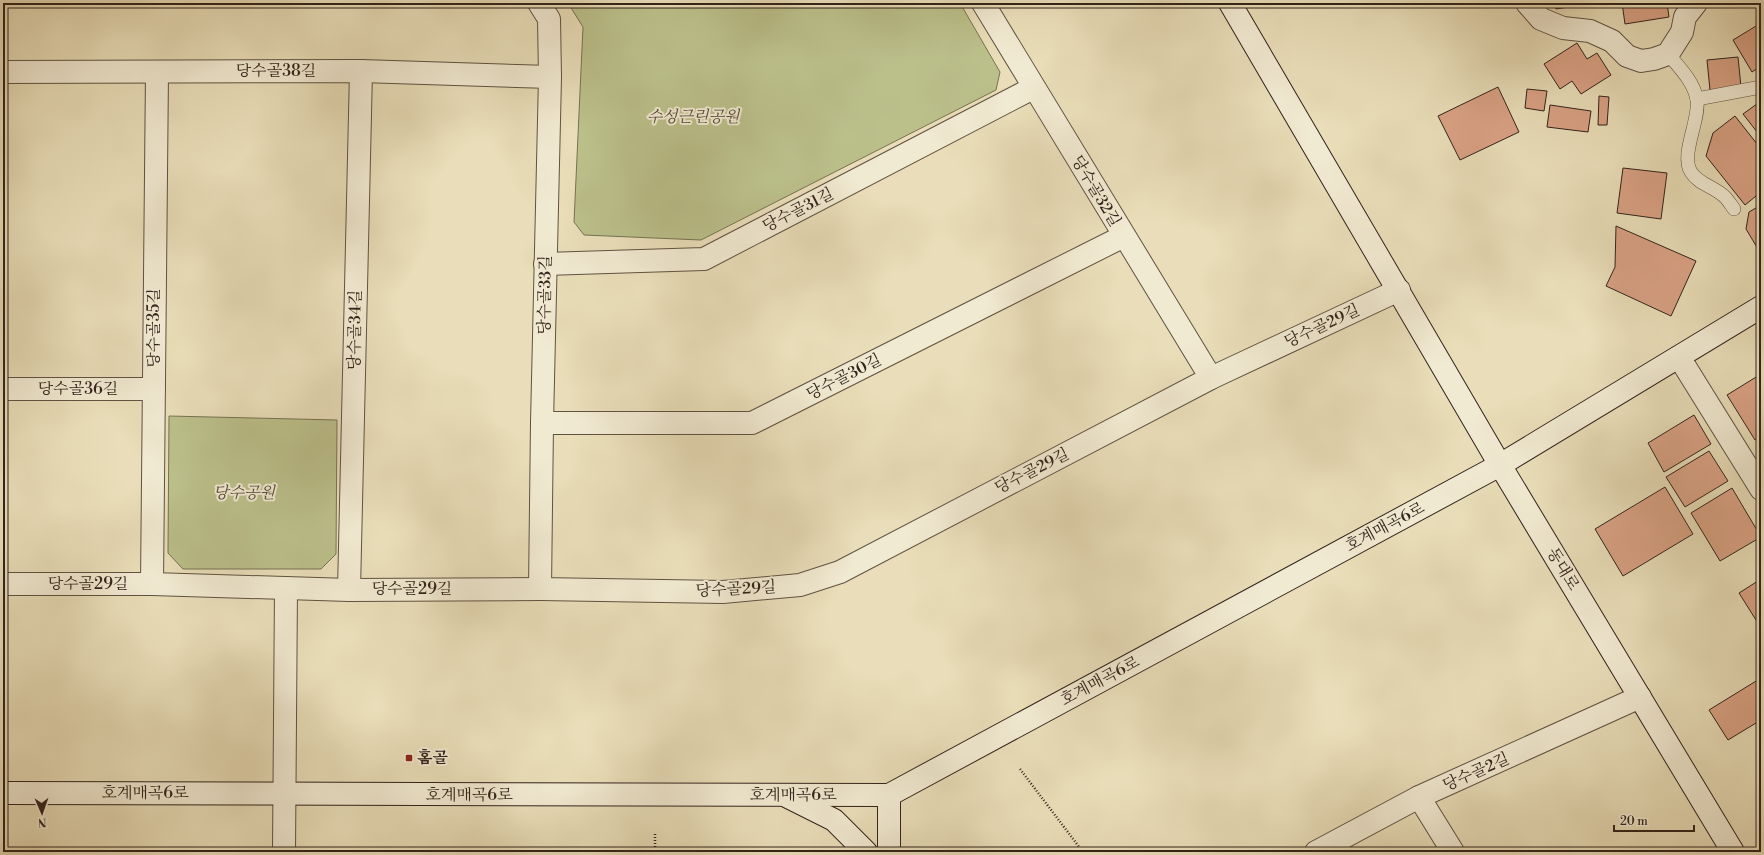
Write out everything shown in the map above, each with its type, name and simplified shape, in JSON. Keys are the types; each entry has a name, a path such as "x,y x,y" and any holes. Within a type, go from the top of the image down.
{"street":[{"name":"당수골33길","path":"539,3 549,19 550,77 542,423 540,589"},
{"name":"당수골32길","path":"983,3 1033,88 1211,378"},
{"name":"동대로","path":"1230,3 1500,465 1733,852"},
{"path":"1527,3 1541,19 1563,28 1590,31 1612,41 1627,56 1641,61 1654,59 1668,54 1682,32 1685,17 1696,3"},
{"name":"당수골38길","path":"3,72 361,71 550,77"},
{"name":"당수골34길","path":"349,590 361,71"},
{"name":"당수골35길","path":"152,584 157,72"},
{"name":"당수골31길","path":"546,264 704,259 1033,88"},
{"name":"당수골30길","path":"542,423 752,423 1124,236"},
{"name":"당수골29길","path":"3,584 152,584 349,590 540,589 723,592 800,585 840,572 1211,378 1399,290"},
{"path":"1500,465 1761,308"},
{"path":"1679,357 1761,489"},
{"name":"당수골36길","path":"3,389 154,388"},
{"name":"호계매곡6로","path":"3,792 889,796 1500,465"},
{"path":"284,852 283,794 286,588"},
{"name":"당수골2길","path":"1316,852 1420,797 1640,697"},
{"path":"784,795 834,820 866,852"},
{"path":"889,796 889,852"},
{"path":"1420,797 1453,852"}],"lane":[{"path":"1668,54 1690,81 1697,99 1696,117 1687,157 1690,171 1701,181 1724,196 1734,209"},
{"path":"1697,99 1761,87"}],"path":[{"path":"1020,769 1083,852"},
{"path":"655,834 655,852"}],"green space":[{"name":"수성근린공원","path":"568,3 960,3 1000,72 996,90 701,240 584,235 574,222 583,27"},
{"name":"당수공원","path":"169,416 337,420 336,554 321,569 183,569 168,553"}],"building":[{"path":"1555,3 1594,3 1556,9"},
{"path":"1622,3 1667,3 1669,17 1625,24"},
{"path":"1761,23 1761,66 1752,72 1733,40"},
{"path":"1577,43 1587,59 1597,53 1611,75 1581,94 1572,81 1560,89 1544,64"},
{"path":"1738,57 1741,87 1710,90 1707,60"},
{"path":"1498,87 1519,132 1460,160 1438,116"},
{"path":"1527,89 1547,91 1544,111 1525,108"},
{"path":"1599,96 1609,97 1607,125 1598,125"},
{"path":"1761,101 1761,137 1743,114"},
{"path":"1550,105 1591,111 1588,132 1547,127"},
{"path":"1735,116 1761,149 1761,192 1745,205 1706,156 1713,133"},
{"path":"1623,168 1667,173 1661,219 1617,213"},
{"path":"1761,205 1761,247 1758,249 1746,229 1749,212"},
{"path":"1616,226 1696,261 1671,316 1606,286 1615,267"},
{"path":"1761,374 1761,437 1755,440 1727,395"},
{"path":"1694,415 1711,444 1664,472 1648,443"},
{"path":"1709,451 1728,481 1685,507 1666,477"},
{"path":"1665,487 1693,534 1623,576 1595,529"},
{"path":"1732,488 1761,537 1720,561 1691,513"},
{"path":"1761,579 1761,628 1739,593"},
{"path":"1761,678 1761,720 1728,740 1709,710"}],"place":[{"name":"홈골","path":"409,758"}]}
